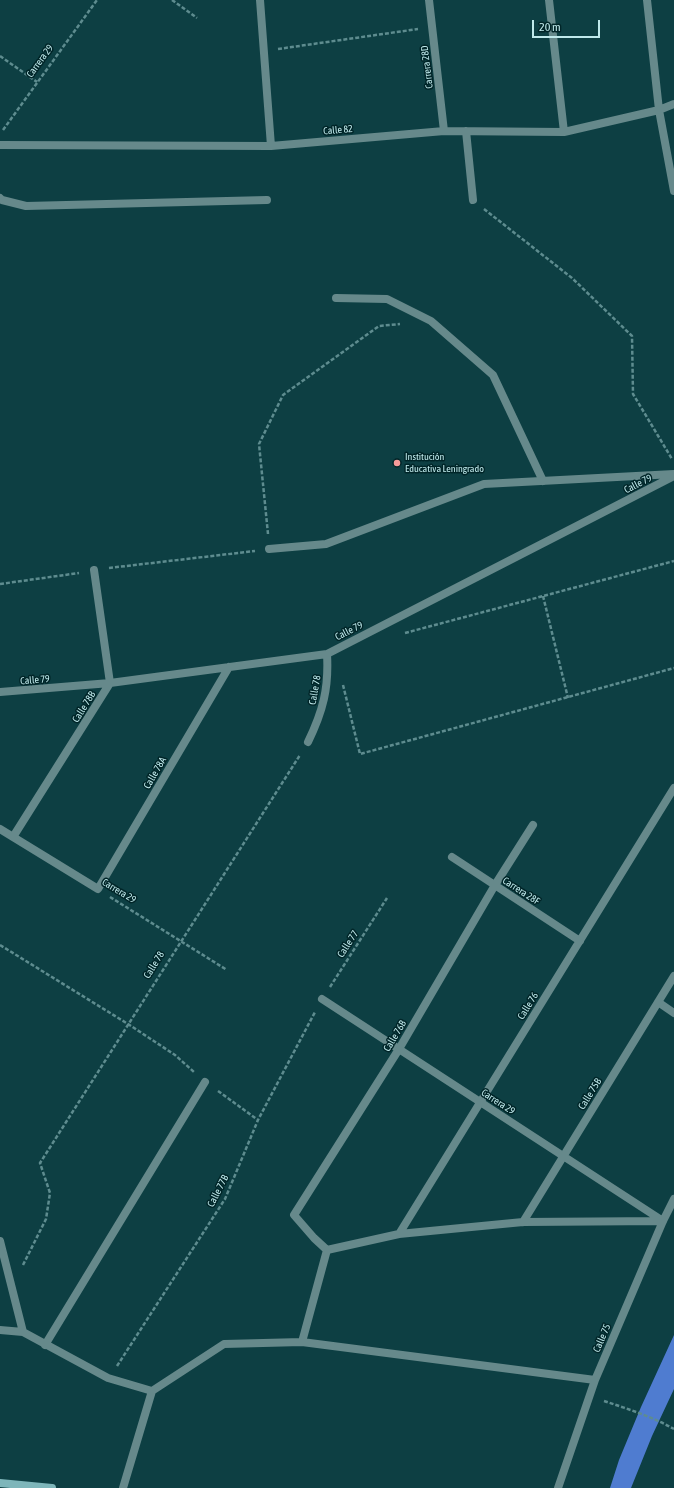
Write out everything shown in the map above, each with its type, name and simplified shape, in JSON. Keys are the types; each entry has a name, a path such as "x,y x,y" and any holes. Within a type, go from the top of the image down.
{"main road":[{"path":"0,1483 52,1488"}],"street":[{"path":"260,0 271,146"},
{"name":"Carrera 28D","path":"429,0 444,131"},
{"path":"549,0 564,132"},
{"path":"647,0 659,110 674,192"},
{"name":"Calle 82","path":"0,145 271,146 444,131 564,132 659,110 674,104"},
{"path":"466,131 473,200"},
{"path":"0,198 2,200 26,206 267,200"},
{"path":"336,298 387,299 430,321 493,375 543,481"},
{"path":"269,549 326,544 484,484 674,475"},
{"name":"Calle 79","path":"0,692 110,683 327,654 674,475"},
{"path":"94,570 110,683"},
{"name":"Calle 78","path":"308,742 322,710 326,693 328,675 327,654"},
{"name":"Calle 78A","path":"98,889 229,667"},
{"name":"Calle 78B","path":"13,837 110,683"},
{"name":"Calle 76","path":"399,1234 674,788"},
{"name":"Calle 76B","path":"327,1250 314,1238 294,1215 399,1049 495,885 533,825"},
{"name":"Carrera 29","path":"0,829 98,889"},
{"name":"Carrera 28F","path":"452,857 580,941"},
{"name":"Calle 75B","path":"523,1222 674,976"},
{"name":"Carrera 29","path":"322,999 663,1220"},
{"path":"658,1002 674,1013"},
{"path":"45,1345 205,1082"},
{"name":"Calle 75","path":"558,1488 595,1380 663,1220 674,1199"},
{"path":"302,1342 327,1250 399,1234 523,1222 663,1220"},
{"path":"0,1241 23,1332"},
{"path":"0,1330 23,1332 108,1378 152,1391"},
{"path":"123,1488 152,1391 224,1344 302,1342 595,1380"}],"path":[{"name":"Carrera 29","path":"0,133 97,0"},
{"path":"172,0 197,18"},
{"path":"264,51 432,28"},
{"path":"0,56 37,82"},
{"path":"473,200 572,278 632,336 633,394 674,463"},
{"path":"0,584 94,570 269,549 258,444 282,395 379,326 401,324"},
{"path":"404,633 674,561"},
{"path":"543,596 568,698"},
{"path":"342,681 360,754 674,668"},
{"name":"Calle 78","path":"12,1287 46,1218 50,1193 40,1163 308,742"},
{"name":"Carrera 29","path":"98,889 227,970"},
{"name":"Calle 77","path":"322,999 387,898"},
{"path":"0,945 175,1054 205,1082 258,1120"},
{"name":"Calle 77B","path":"108,1378 225,1199 258,1120 322,999"},
{"path":"589,1396 630,1410 674,1429"}],"water":[{"path":"674,1335 674,1389 652,1436 631,1488 610,1488 619,1460 641,1407"}],"place":[{"name":"Institución Educativa Leningrado","path":"397,463"}]}
